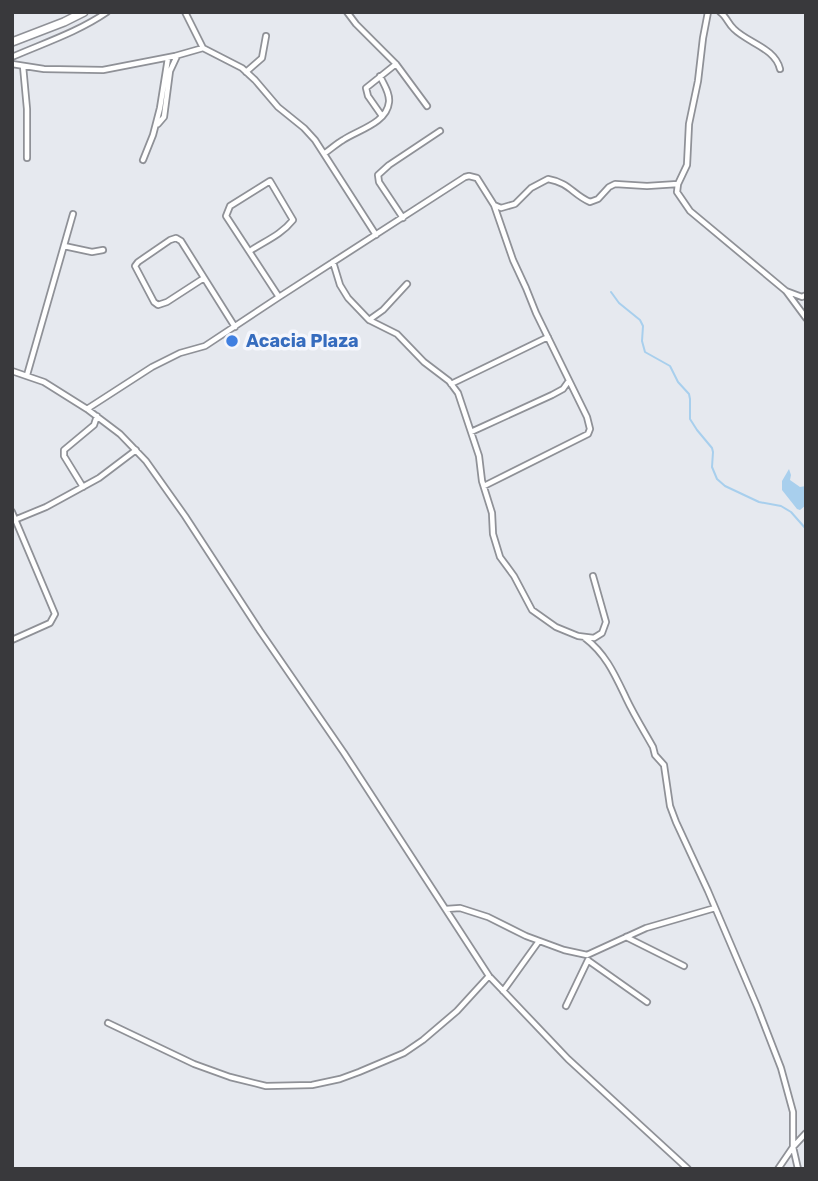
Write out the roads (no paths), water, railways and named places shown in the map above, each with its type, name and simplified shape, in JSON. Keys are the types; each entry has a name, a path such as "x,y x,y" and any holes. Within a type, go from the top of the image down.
{"main road":[{"path":"12,42 84,12"}],"street":[{"path":"12,57 74,31 107,12"},
{"path":"185,12 203,48 246,72 278,107 304,128 325,153 376,235"},
{"path":"347,12 396,64 427,106"},
{"path":"708,12 690,124 687,165 677,188 679,196 690,211 786,291 806,318"},
{"path":"720,12 736,31 772,56 780,69"},
{"path":"246,72 262,58 266,36"},
{"path":"12,64 44,69 103,70 178,56 203,48"},
{"path":"155,127 164,117 170,71 178,56"},
{"path":"143,160 160,108 168,58"},
{"path":"382,117 366,90 367,85 396,64"},
{"path":"23,66 27,109 27,158"},
{"path":"325,153 382,117 390,100 380,76"},
{"path":"403,218 379,182 378,175 440,131"},
{"path":"87,409 152,367 180,353 205,346 469,176 480,181 494,205 513,260 587,417 590,429 588,434 484,486"},
{"path":"494,205 501,208 515,204 531,188 548,179 563,183 590,202 598,199 615,184 678,184"},
{"path":"250,251 275,238 293,220 270,181 230,206 226,216 279,297"},
{"path":"27,375 73,214"},
{"path":"204,278 158,305 135,266 176,238 180,241 204,278 235,327"},
{"path":"64,246 92,253 103,250"},
{"path":"333,262 340,285 348,298 369,320 397,334 458,393 479,456 500,557 514,576 532,610 556,627 585,638 594,638 602,633 606,622 593,576"},
{"path":"369,320 383,310 407,284"},
{"path":"786,291 802,297 806,295"},
{"path":"451,384 548,337"},
{"path":"12,371 44,382 87,409 136,450 185,516 489,976 568,1059 688,1169"},
{"path":"471,432 557,392 569,381"},
{"path":"83,487 64,456 64,450 94,425 97,416"},
{"path":"14,521 99,478 136,450"},
{"path":"12,512 55,614 50,623 12,639"},
{"path":"585,638 605,657 655,755 664,765 670,806 781,1068 793,1112 793,1147 798,1169"},
{"path":"446,909 460,908 488,917 526,936 588,958 647,1002"},
{"path":"566,1006 588,958 625,936 715,908"},
{"path":"625,936 684,966"},
{"path":"503,991 540,941"},
{"path":"108,1023 194,1064 230,1077 266,1086 312,1085 340,1079 404,1053 457,1011 489,976"},
{"path":"778,1169 806,1133"}],"water":[{"path":"789,469 790,480 800,487 806,486 806,505 800,510 782,490 782,481"}],"waterway":[{"path":"611,292 619,303 640,320 645,352 670,366 678,382 689,394 690,419 712,448 712,467 717,479 725,486 759,502 781,506 791,512 806,529"}],"place":[{"name":"Acacia Plaza","path":"232,341"}]}
